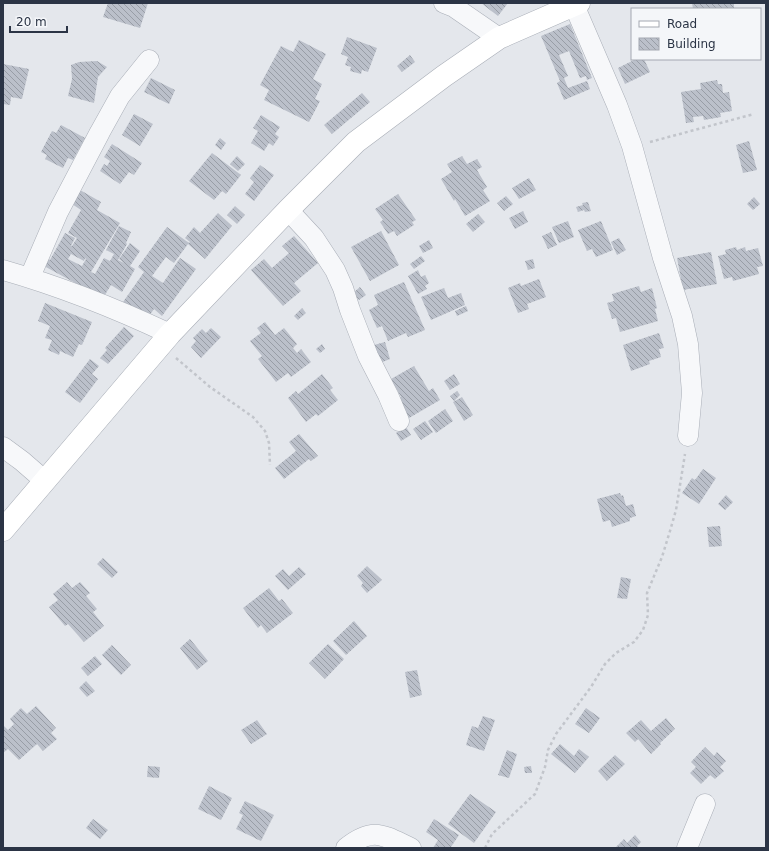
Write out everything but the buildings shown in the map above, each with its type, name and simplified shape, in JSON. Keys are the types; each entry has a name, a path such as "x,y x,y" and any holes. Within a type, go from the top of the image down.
{"street":[{"path":"444,3 454,7 499,38"},
{"path":"3,530 166,339 288,210 356,142 444,76 499,38 576,4 632,146 663,258 682,316 688,344 692,393 688,436"},
{"path":"30,278 58,212 100,132 120,96 149,60"},
{"path":"288,210 314,238 336,270 344,288 350,310 368,356 388,395 399,421"},
{"path":"3,270 30,278 131,316 166,339"},
{"path":"3,447 22,461 45,482"},
{"path":"687,848 706,804"},
{"path":"346,848 359,838 374,833 411,848"}],"path":[{"path":"632,146 754,114"},
{"path":"166,339 210,387 253,417 265,432 269,443 270,465"},
{"path":"485,848 492,834 535,794 545,768 548,750 553,739 568,716 591,687 605,664 616,653 634,642 644,630 648,615 647,593 662,557 672,524 681,484 688,436"}]}
